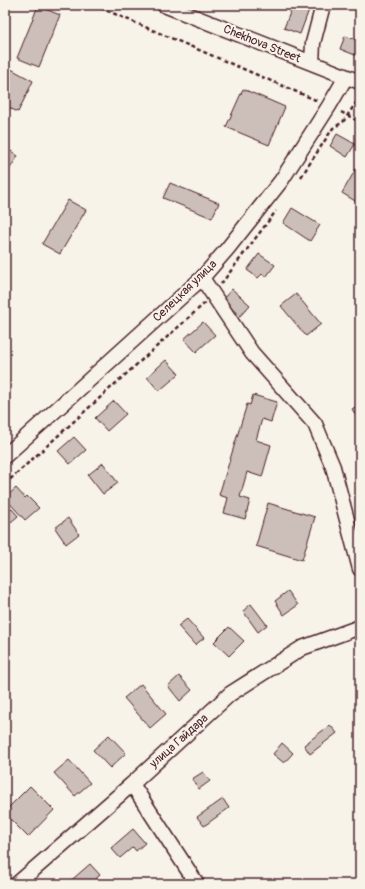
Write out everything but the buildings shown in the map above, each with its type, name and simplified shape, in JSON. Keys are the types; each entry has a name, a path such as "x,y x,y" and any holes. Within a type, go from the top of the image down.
{"street":[{"name":"Chekhova Street","path":"164,5 360,82"},
{"path":"312,63 313,43 323,5"},
{"name":"Селецкая улица","path":"5,456 202,278 281,182 346,77"},
{"path":"202,278 252,353 315,424 333,467 360,569"},
{"name":"улица Гайдара","path":"17,884 132,784 230,694 302,648 360,628"},
{"path":"132,784 197,884"}],"path":[{"path":"94,5 329,106 360,122"}]}
